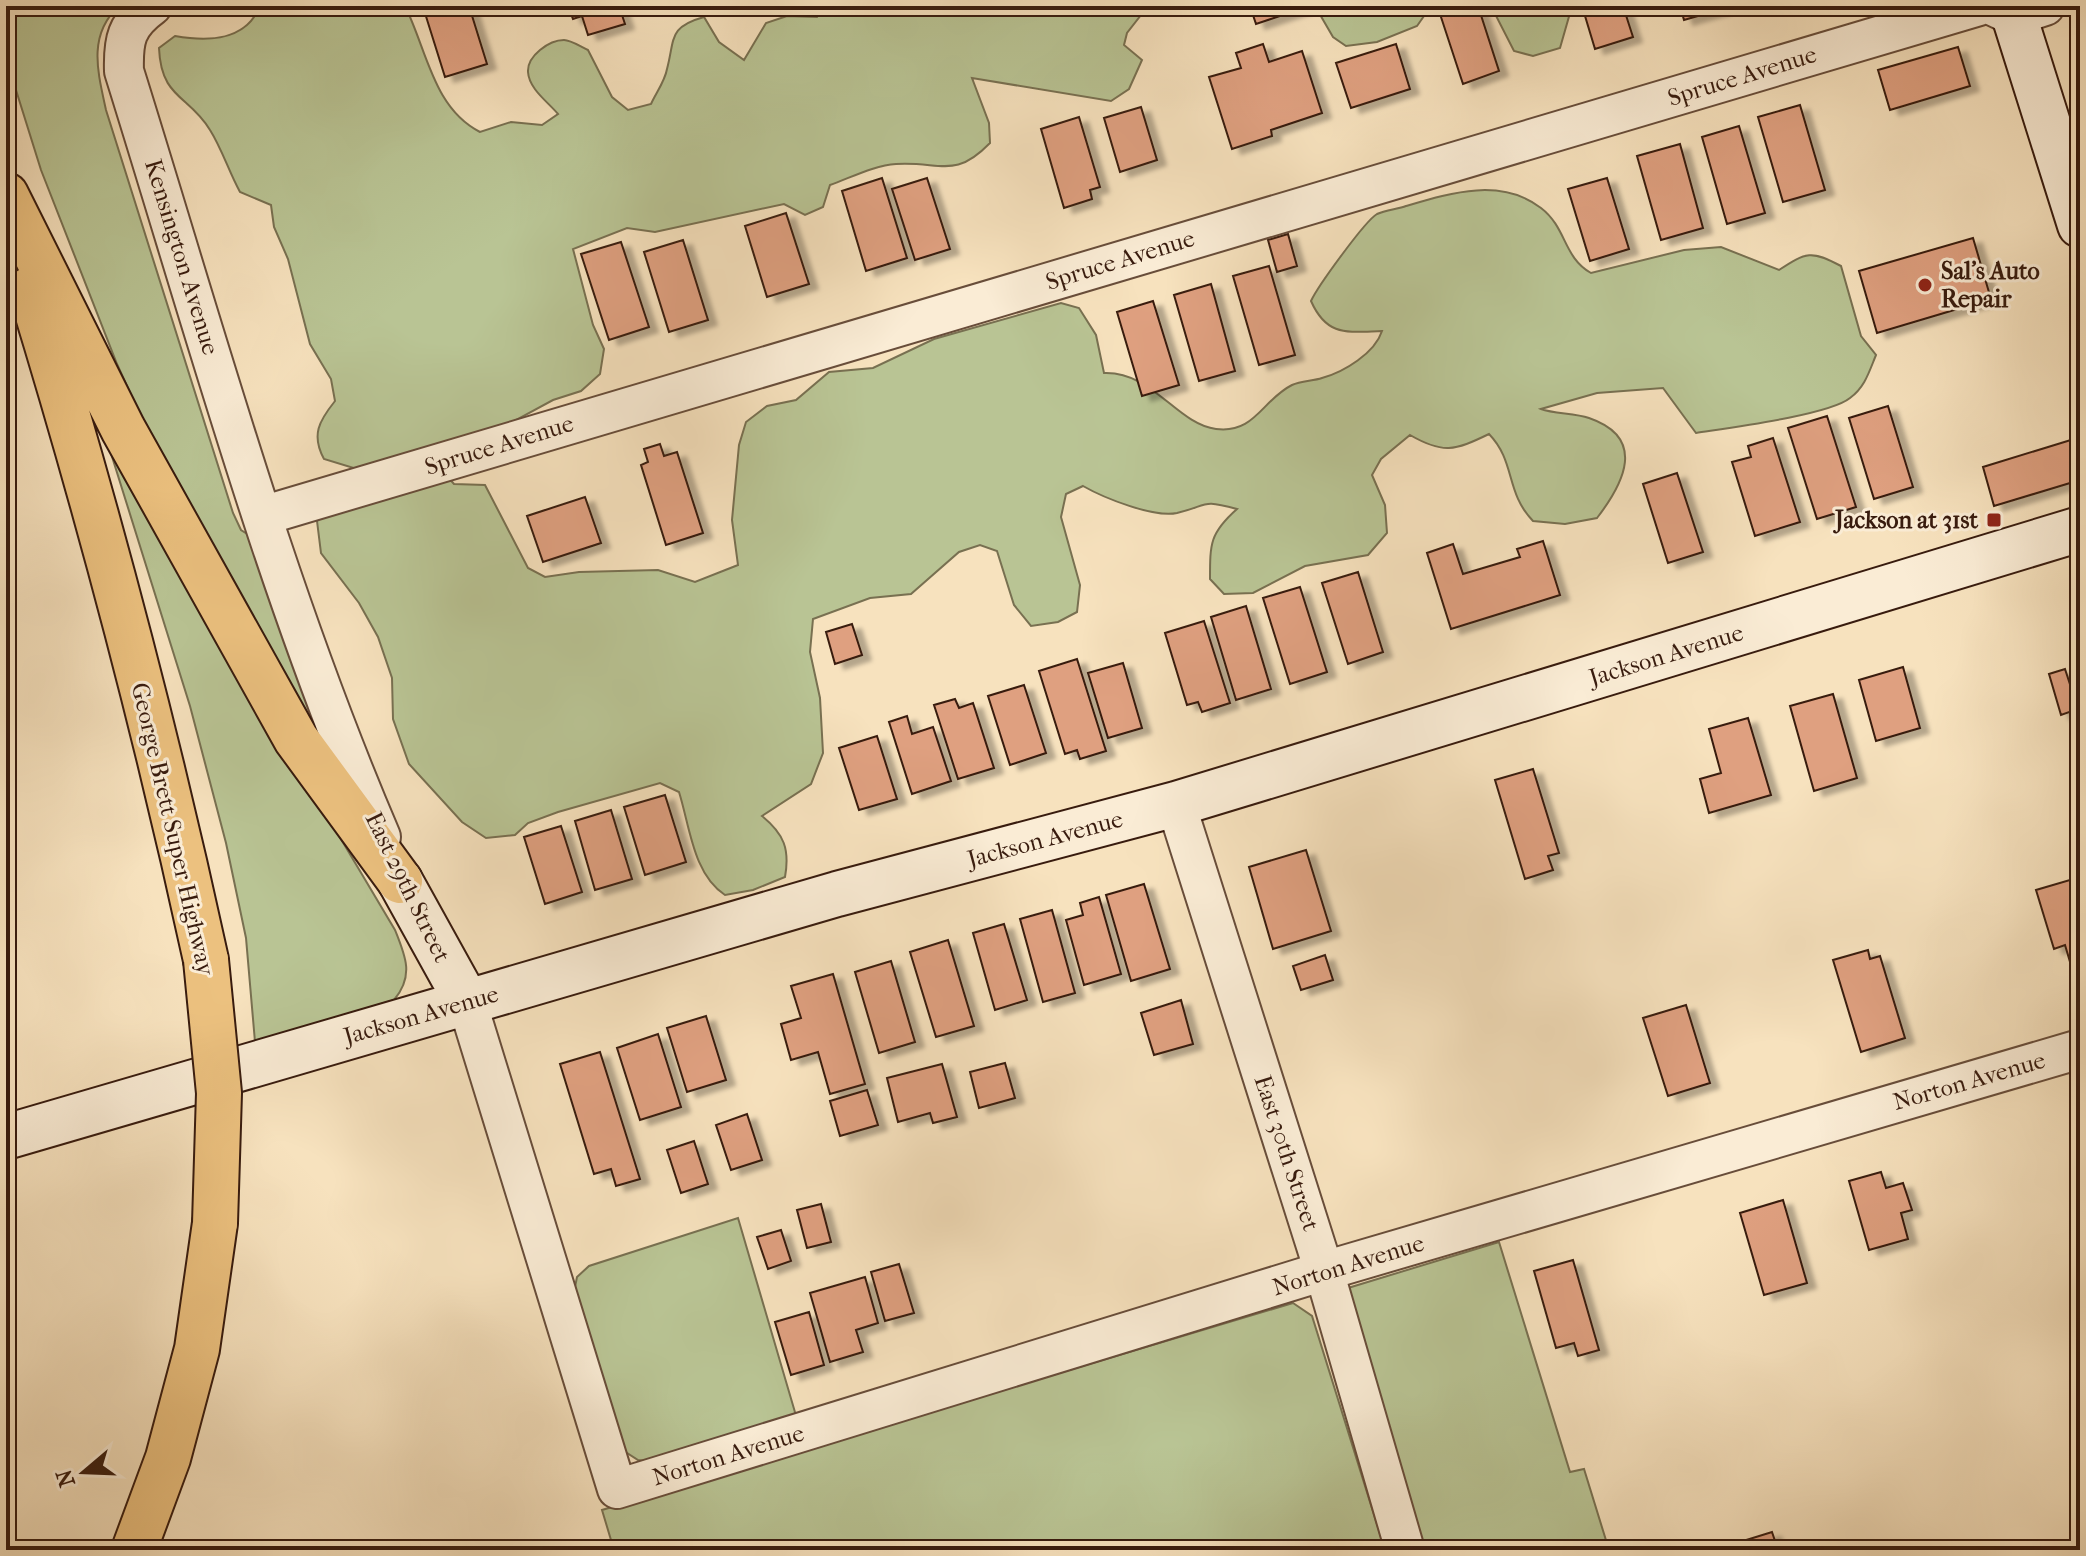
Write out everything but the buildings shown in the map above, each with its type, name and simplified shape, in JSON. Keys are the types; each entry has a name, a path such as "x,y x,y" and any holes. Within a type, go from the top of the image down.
{"highway":[{"path":"6,195 123,429 296,739 400,881"},
{"name":"George Brett Super Highway","path":"6,212 83,464 168,787 206,960 219,1093 215,1223 197,1349 168,1458 134,1550"}],"street":[{"name":"Kensington Avenue","path":"152,6 133,20 123,41 124,71 262,516"},
{"name":"Spruce Avenue","path":"262,516 2008,8"},
{"path":"2008,8 2080,225"},
{"name":"East 29th Street","path":"262,516 358,782 400,881 467,1002 617,1489"},
{"name":"Jackson Avenue","path":"6,1137 837,894 1176,804 2080,529"},
{"name":"East 30th Street","path":"1176,804 1324,1271 1405,1550"},
{"name":"Norton Avenue","path":"617,1489 1324,1271 2080,1049"}],"green space":[{"path":"6,6 119,6 102,29 99,42 98,68 106,110 233,513 241,530 257,540 342,772 314,739 181,506 117,364 41,170 6,58"},
{"path":"260,6 405,6 441,93 464,122 480,132 511,122 542,125 558,114 535,90 528,72 535,55 558,41 570,41 588,50 612,97 628,110 651,104 666,73 675,36 684,25 704,17 719,42 744,60 766,23 787,16 817,17 823,6 1148,6 1127,33 1124,45 1142,60 1129,89 1111,101 972,78 989,123 990,143 966,161 946,166 896,164 871,169 830,185 823,207 805,215 784,204 655,232 627,228 573,249 593,325 604,349 600,374 581,391 553,400 492,433 428,455 454,484 485,485 528,568 545,577 579,572 658,570 695,582 738,565 732,520 739,445 746,422 767,406 796,400 829,372 873,368 934,339 1061,303 1079,308 1096,335 1104,373 1136,380 1202,425 1216,429 1240,426 1282,391 1340,371 1373,347 1382,331 1348,331 1331,327 1317,313 1311,301 1342,254 1371,219 1384,211 1475,190 1509,193 1526,198 1541,208 1556,224 1575,259 1591,273 1684,250 1721,247 1779,270 1809,255 1823,257 1841,266 1861,336 1876,355 1863,384 1850,398 1822,410 1753,424 1696,433 1663,388 1597,393 1541,409 1589,418 1619,437 1624,449 1622,476 1597,518 1565,524 1533,521 1518,499 1503,455 1489,434 1449,448 1431,445 1410,435 1381,459 1372,475 1385,505 1387,533 1368,555 1305,566 1253,593 1224,594 1210,579 1213,540 1221,525 1237,509 1206,504 1177,513 1156,513 1116,501 1083,486 1066,494 1061,517 1080,585 1077,612 1058,622 1031,626 1014,605 997,551 980,545 959,552 911,594 870,598 813,619 810,652 820,698 823,753 811,784 762,816 776,829 784,843 787,858 785,877 753,890 725,895 714,886 699,862 679,792 660,783 558,812 528,823 515,835 486,838 462,822 409,764 393,719 392,678 378,637 359,603 321,553 317,521 370,473 324,459 318,435 321,422 335,401 331,379 310,344 288,259 274,227 271,205 240,192 210,130 170,87 161,65 159,48 175,36 201,39 225,36 246,26"},
{"path":"1315,6 1431,6 1417,26 1377,42 1346,46 1333,37"},
{"path":"1491,6 1567,6 1570,13 1560,48 1533,56 1514,51"},
{"path":"89,383 193,590 395,930 406,974 394,1000 255,1042 246,938 226,843 190,706"},
{"path":"738,1218 797,1419 653,1462 638,1460 621,1449 573,1297 577,1277 589,1266"},
{"path":"1499,1242 1570,1472 1584,1469 1609,1550 1418,1550 1348,1288"},
{"path":"1293,1303 1312,1316 1385,1550 614,1550 602,1510"}],"place":[{"name":"Sal's Auto Repair","path":"1925,285"},
{"name":"Jackson at 31st","path":"1994,520"}]}
